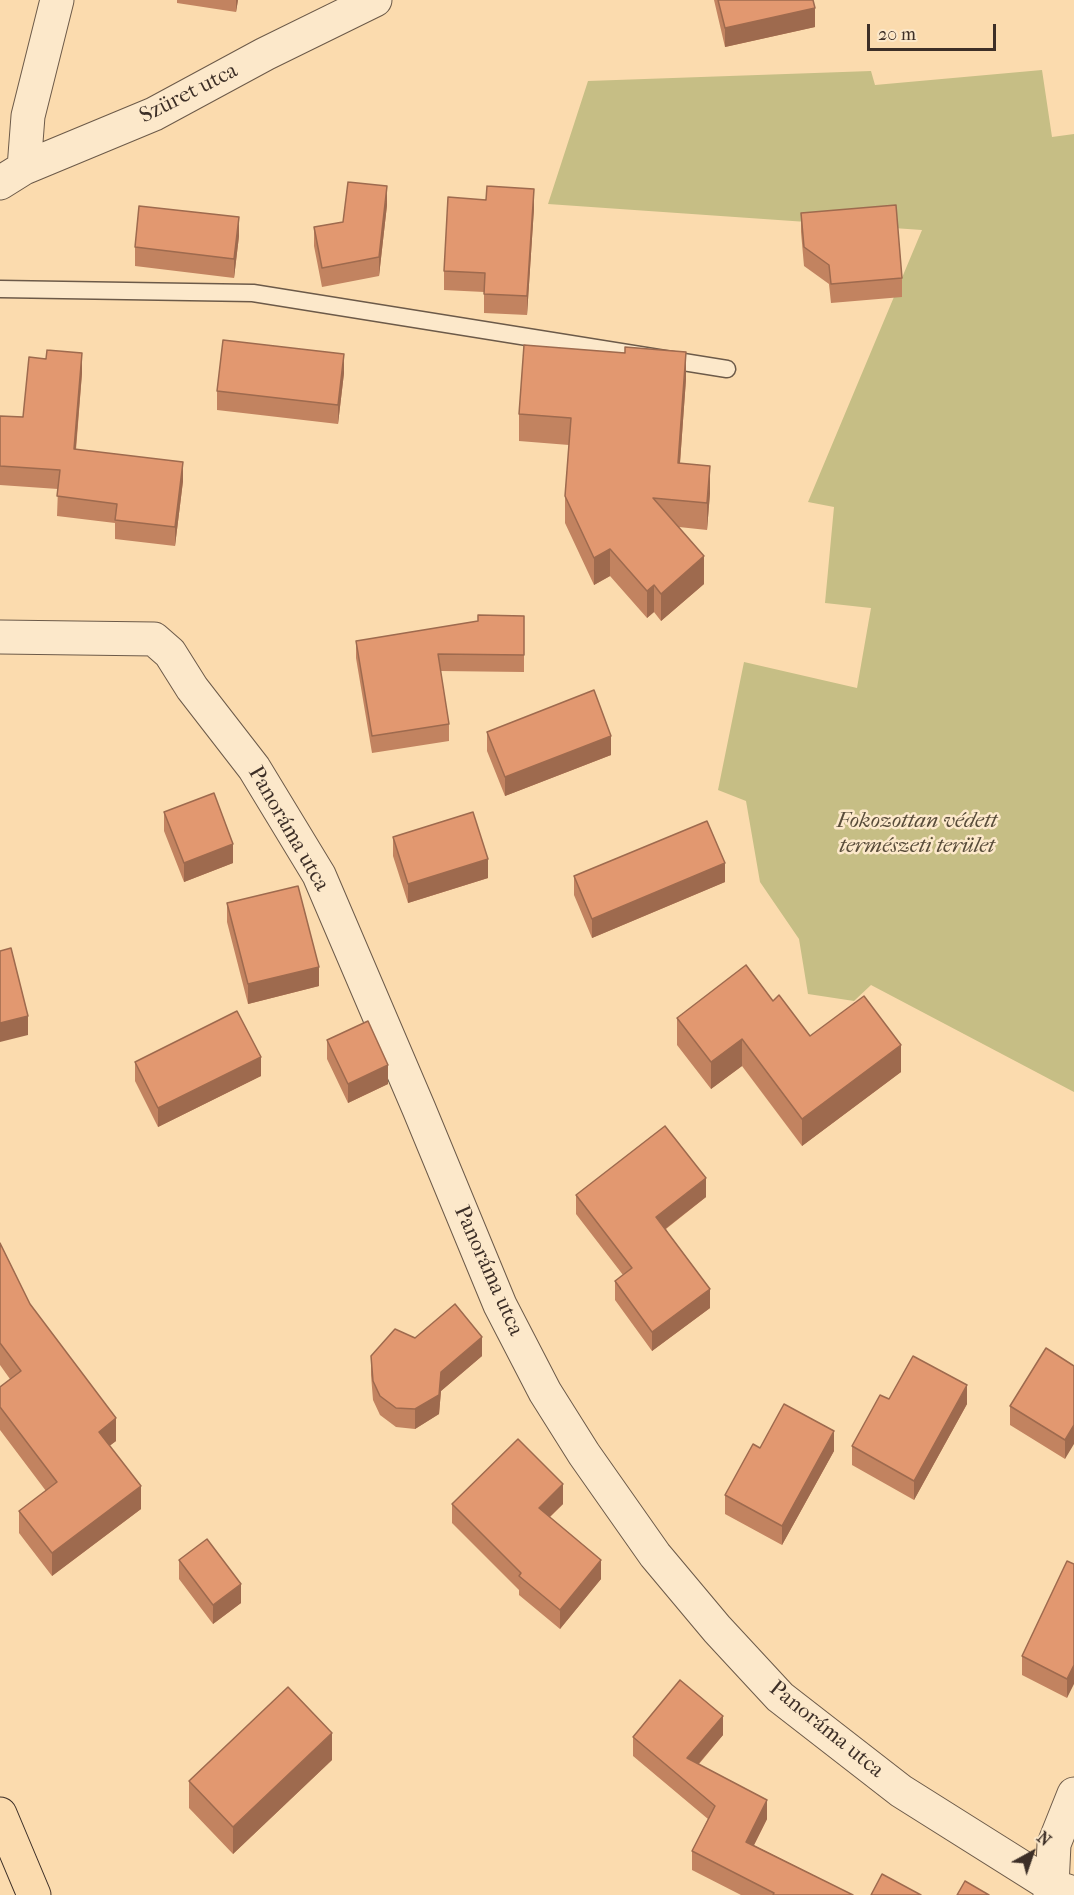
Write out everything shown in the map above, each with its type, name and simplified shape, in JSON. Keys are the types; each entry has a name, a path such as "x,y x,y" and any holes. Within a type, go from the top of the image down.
{"main road":[{"path":"0,1814 34,1895"}],"street":[{"path":"12,175 57,0"},
{"name":"Szüret utca","path":"12,175 154,114 265,54 375,0"},
{"name":"Panoráma utca","path":"0,637 154,639 170,653 192,688 254,768 319,875 500,1305 545,1392 584,1454 655,1555 717,1629 780,1696 901,1791 1059,1891"},
{"path":"1059,1891 1054,1844 1074,1794"}],"lane":[{"path":"0,289 252,293 727,369"}],"green space":[{"name":"Fokozottan védett természeti terület","path":"1042,70 1052,137 1074,134 1074,1092 871,985 854,1001 808,994 799,939 760,882 746,801 718,790 744,662 857,688 871,608 825,603 834,507 808,502 922,230 548,204 588,81 871,71 875,85"}],"building":[{"path":"718,0 813,0 815,8 725,28"},
{"path":"348,182 387,186 379,257 322,268 314,227 343,222"},
{"path":"487,186 534,189 527,296 484,294 485,273 444,271 448,197 486,200"},
{"path":"896,205 902,278 831,284 829,265 804,247 801,213"},
{"path":"139,206 239,217 234,259 135,247"},
{"path":"223,340 344,354 338,405 217,391"},
{"path":"524,345 625,353 625,347 686,352 678,463 710,466 707,503 653,498 704,556 661,594 654,585 647,591 610,549 594,558 565,496 571,418 519,414"},
{"path":"47,350 82,353 74,449 183,462 175,527 115,520 117,504 57,496 60,470 0,466 0,416 23,417 29,357 46,359"},
{"path":"478,615 524,616 524,655 438,654 449,724 372,736 356,641 478,621"},
{"path":"594,690 611,736 505,777 487,732"},
{"path":"214,793 233,844 184,863 164,812"},
{"path":"473,812 488,859 408,884 393,837"},
{"path":"707,821 725,863 592,919 574,876"},
{"path":"298,886 319,967 248,984 227,903"},
{"path":"11,948 28,1016 0,1023 0,951"},
{"path":"746,965 773,1001 779,995 810,1036 864,996 901,1045 802,1119 742,1039 711,1062 677,1018"},
{"path":"237,1011 261,1057 158,1108 135,1062"},
{"path":"368,1021 388,1065 348,1084 327,1040"},
{"path":"665,1126 706,1178 656,1217 710,1289 652,1332 615,1281 632,1268 576,1195"},
{"path":"0,1243 30,1304 116,1418 99,1432 141,1486 52,1553 19,1511 57,1482 0,1407 0,1387 21,1371 0,1343"},
{"path":"455,1304 482,1337 441,1372 439,1395 415,1409 396,1408 380,1396 373,1381 371,1356 395,1329 415,1338"},
{"path":"1046,1348 1074,1366 1074,1425 1065,1440 1010,1406"},
{"path":"913,1356 967,1385 914,1481 852,1446 880,1395 889,1399"},
{"path":"784,1404 834,1431 782,1526 725,1495 753,1444 760,1448"},
{"path":"518,1439 563,1484 539,1508 601,1560 560,1610 519,1576 521,1573 452,1504"},
{"path":"207,1539 241,1584 213,1605 179,1560"},
{"path":"1067,1561 1074,1564 1074,1665 1067,1679 1022,1656"},
{"path":"680,1680 723,1716 687,1758 767,1800 746,1842 853,1895 773,1895 774,1893 692,1851 715,1806 633,1737"},
{"path":"288,1687 332,1733 233,1827 189,1781"},
{"path":"882,1874 921,1895 871,1895"},
{"path":"965,1881 989,1895 957,1895"}]}
